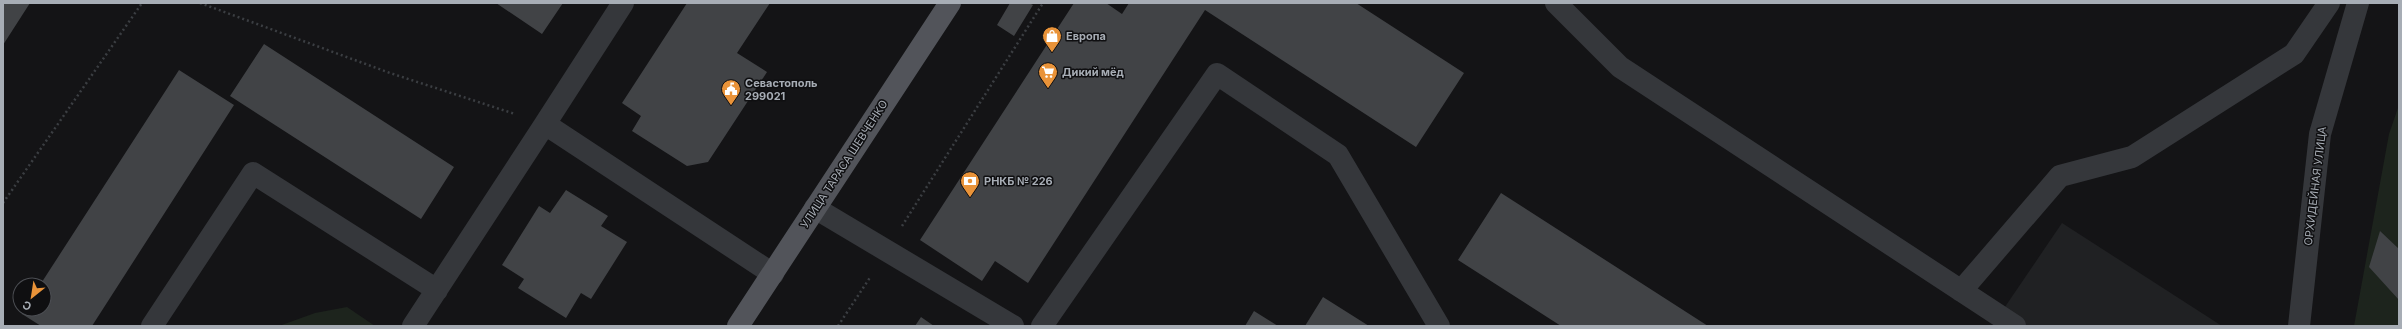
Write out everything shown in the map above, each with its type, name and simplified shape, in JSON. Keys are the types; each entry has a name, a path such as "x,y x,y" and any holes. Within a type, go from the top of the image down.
{"main road":[{"name":"УЛИЦА ТАРАСА ШЕВЧЕНКО","path":"738,326 950,3"}],"street":[{"path":"413,326 623,3"},
{"path":"1556,3 1620,67 2015,326"},
{"path":"1961,291 2060,176 2132,157 2294,54 2329,3"},
{"name":"ОРХИДЕЙНАЯ УЛИЦА","path":"2299,326 2320,134 2358,3"},
{"path":"1042,326 1217,74 1338,155 1438,326"},
{"path":"544,124 773,274"},
{"path":"152,326 253,173 437,290"},
{"path":"815,208 1012,326"}],"path":[{"path":"3,203 142,3"},
{"path":"200,3 390,73 544,124"},
{"path":"838,326 1043,3"}],"shaded area":[{"path":"2399,105 2399,326 2354,326 2389,134"},
{"path":"2062,223 2222,326 1992,326"},
{"path":"347,307 375,326 279,326 315,313"}],"building":[{"path":"3,3 30,3 3,45"},
{"path":"496,3 563,3 542,34"},
{"path":"687,3 770,3 737,53 767,72 708,162 687,166 632,131 641,116 622,103"},
{"path":"1010,3 1029,3 1033,5 1014,36 997,25"},
{"path":"1074,3 1106,3 1122,14 1129,3 1356,3 1464,73 1416,147 1205,10 1028,283 995,261 982,281 920,240"},
{"path":"264,44 454,167 421,219 230,96"},
{"path":"179,70 234,105 92,326 41,326 27,317 52,317 52,277 45,277"},
{"path":"566,190 608,216 601,226 627,242 591,299 581,293 566,318 518,288 524,279 502,265 539,206 550,213"},
{"path":"1501,193 1708,326 1561,326 1458,260"},
{"path":"2380,231 2399,249 2399,300 2369,267"},
{"path":"1323,297 1369,326 1305,326"},
{"path":"1254,311 1278,326 1245,326"},
{"path":"921,317 934,326 915,326"}],"place":[{"name":"Европа","path":"1052,53"},
{"name":"Дикий мёд","path":"1048,89"},
{"name":"Севастополь 299021","path":"731,106"},
{"name":"РНКБ № 226","path":"970,198"}]}
